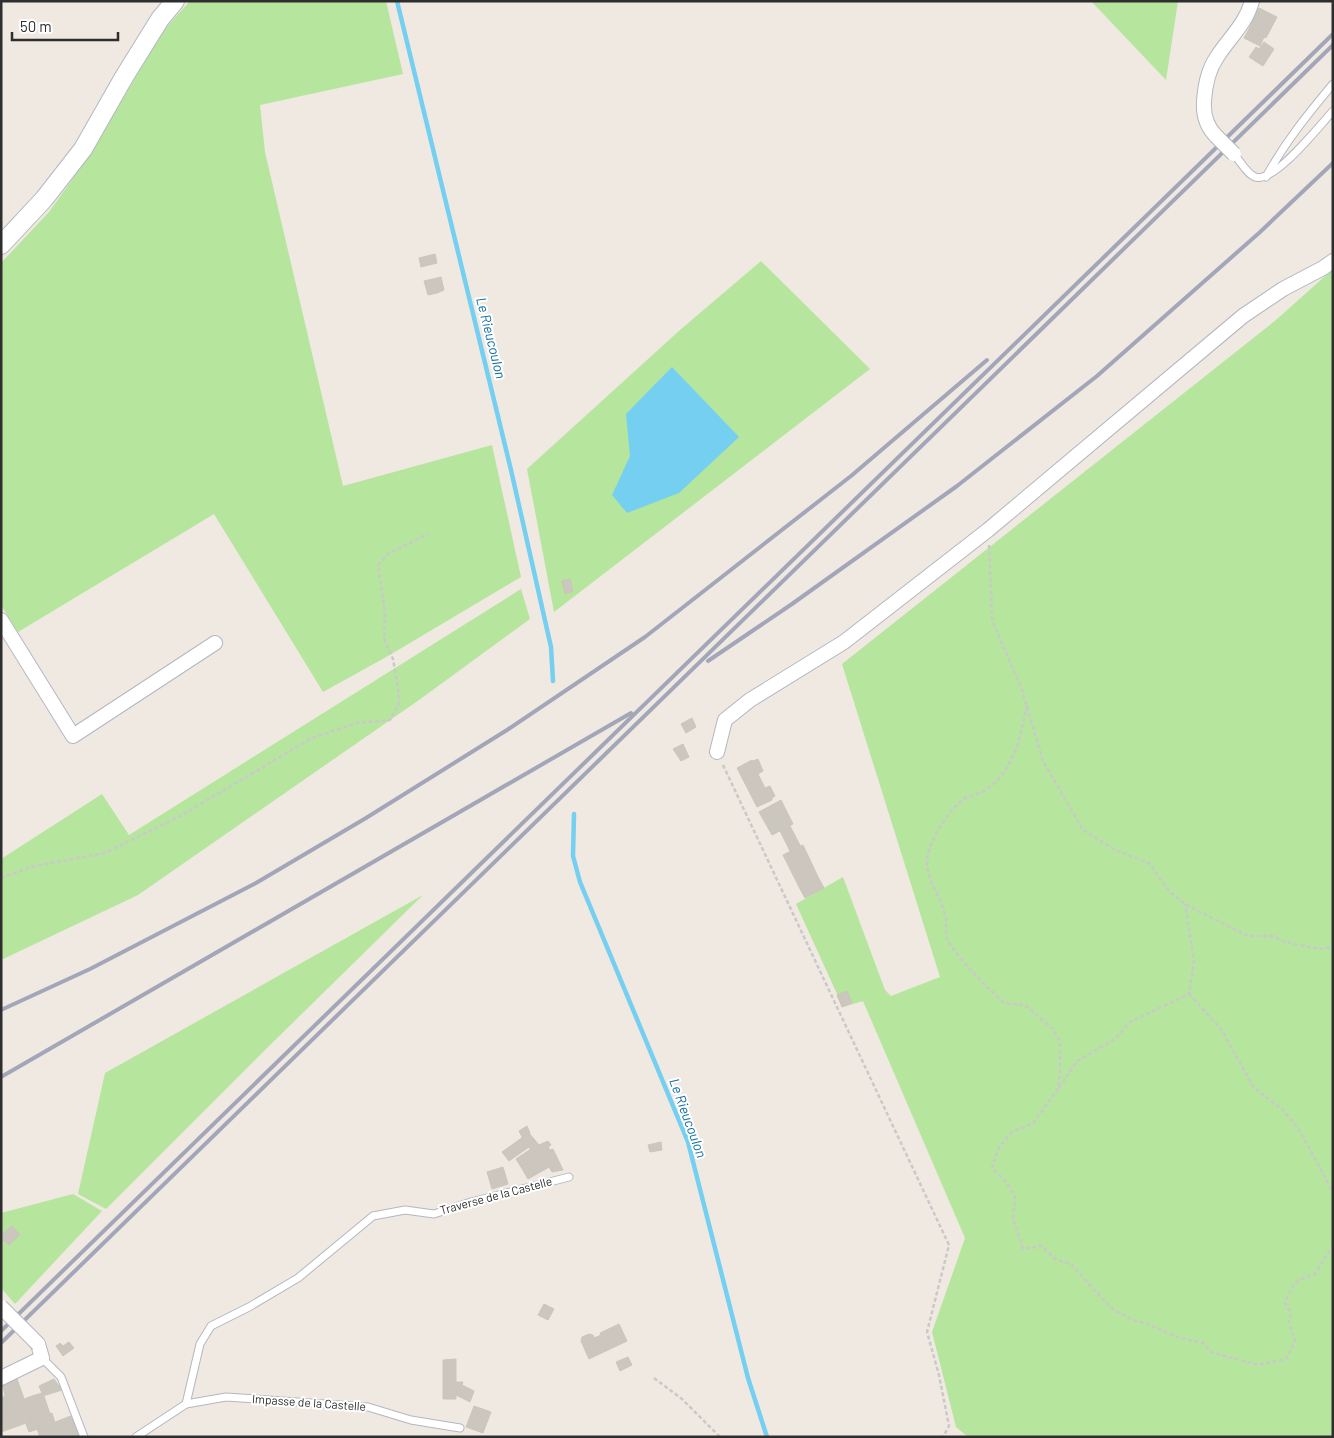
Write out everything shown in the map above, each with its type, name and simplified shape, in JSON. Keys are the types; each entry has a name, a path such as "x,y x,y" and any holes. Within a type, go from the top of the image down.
{"street":[{"path":"1,244 44,199 83,149 160,19 175,1"},
{"path":"1234,154 1216,136 1206,121 1204,112 1207,75 1217,56 1244,21 1252,1"},
{"path":"717,752 725,720 750,700 844,642 988,530 1242,316 1283,289 1333,261"},
{"path":"1,620 73,736 215,642"},
{"path":"1,1307 38,1344 42,1358 1,1378"}],"lane":[{"path":"1266,177 1297,128 1333,84"},
{"path":"1234,154 1250,174 1261,178 1266,177 1286,162 1333,111"},
{"name":"Traverse de la Castelle","path":"186,1404 200,1344 211,1326 298,1278 373,1216 405,1210 434,1214 471,1202 569,1177"},
{"path":"42,1358 61,1377 84,1437"},
{"name":"Impasse de la Castelle","path":"186,1404 226,1397 368,1407 411,1420 460,1428"},
{"path":"136,1437 186,1404"}],"path":[{"path":"988,530 992,620 1026,706 1043,760 1083,830 1115,850 1149,863 1169,891 1185,904 1248,936 1273,936 1285,942 1319,949 1333,947"},
{"path":"1,878 34,866 105,853 182,815 312,738 357,724 390,720 399,704 398,688 393,659 384,639 385,612 378,566 389,553 428,534"},
{"path":"1026,706 1017,748 1000,779 985,790 960,800 933,838 927,863 934,890 946,915 947,938 970,969 1004,1003 1025,1005 1052,1028 1060,1042 1058,1089"},
{"path":"717,752 949,1246 927,1332 939,1376 949,1426 944,1437"},
{"path":"1185,904 1194,961 1189,994"},
{"path":"1189,994 1130,1022 1116,1039 1077,1062 1033,1123 1012,1132 999,1147 992,1168 1007,1183 1015,1196 1013,1218 1023,1249 1042,1246 1055,1259 1072,1264 1114,1310 1134,1321 1145,1322 1177,1337 1203,1343 1211,1352 1258,1366 1286,1360 1295,1341 1289,1322 1291,1313 1285,1303 1293,1284 1299,1279 1315,1274 1333,1245"},
{"path":"1189,994 1221,1029 1254,1088 1283,1110 1300,1131 1333,1192"},
{"path":"654,1378 682,1399 720,1437"}],"green space":[{"path":"190,1 386,1 403,74 260,105 265,152 343,486 492,445 521,577 388,656 323,692 214,514 18,632 1,605 1,263 49,212 89,156 163,31"},
{"path":"1091,1 1178,1 1166,80"},
{"path":"761,261 870,369 554,612 527,469 680,330"},
{"path":"1333,269 1333,1437 968,1437 956,1427 932,1332 965,1238 863,1001 843,1007 796,904 843,877 885,990 891,996 940,977 842,664 1276,320"},
{"path":"521,589 530,619 419,700 138,895 1,960 1,859 102,794 129,835"},
{"path":"423,895 106,1209 78,1194 105,1073"},
{"path":"73,1194 102,1211 15,1304 1,1288 1,1213"}],"water":[{"path":"672,367 739,437 679,493 627,513 612,495 630,456 626,414"}],"building":[{"path":"1259,8 1277,17 1266,38 1249,29"},
{"path":"1249,29 1264,37 1260,46 1244,38"},
{"path":"1264,42 1274,49 1263,66 1249,57 1256,47 1259,49"},
{"path":"435,254 437,263 421,267 419,258"},
{"path":"441,277 444,290 437,293 433,279"},
{"path":"433,279 437,293 428,295 424,281"},
{"path":"570,579 573,591 565,594 562,581"},
{"path":"692,718 696,727 686,733 681,724"},
{"path":"683,744 689,757 681,761 673,749"},
{"path":"758,759 763,771 758,774 765,788 770,786 775,796 772,800 757,807 737,768"},
{"path":"781,800 793,824 772,835 759,812"},
{"path":"790,826 801,847 790,851 780,831"},
{"path":"803,845 818,877 799,887 783,855"},
{"path":"818,877 824,888 805,898 799,887"},
{"path":"847,991 852,1003 842,1007 837,995"},
{"path":"527,1126 530,1133 522,1137 519,1131"},
{"path":"529,1133 539,1145 548,1141 551,1145 548,1147 550,1150 553,1149 563,1170 552,1172 549,1167 544,1170 522,1137"},
{"path":"523,1137 529,1147 509,1161 502,1152"},
{"path":"661,1142 662,1150 650,1152 648,1145"},
{"path":"531,1149 536,1157 521,1167 516,1159"},
{"path":"536,1157 528,1163 535,1175 528,1179 521,1167"},
{"path":"537,1158 544,1170 535,1175 528,1163"},
{"path":"503,1167 508,1184 492,1189 487,1172"},
{"path":"12,1226 20,1235 9,1245 1,1238 1,1235"},
{"path":"544,1304 554,1309 548,1320 538,1315"},
{"path":"619,1324 627,1341 589,1359 581,1341 582,1337 589,1334 593,1335 594,1338"},
{"path":"69,1342 74,1348 63,1356 56,1346 60,1343 63,1346"},
{"path":"628,1357 632,1365 620,1371 616,1362"},
{"path":"456,1359 456,1382 463,1382 462,1385 474,1391 470,1402 456,1395 456,1399 443,1399 443,1360"},
{"path":"17,1379 32,1421 12,1428 6,1410 10,1408 3,1385"},
{"path":"54,1379 62,1390 33,1399 32,1396 42,1393 39,1386"},
{"path":"5,1396 10,1408 1,1411 1,1398"},
{"path":"32,1396 33,1399 44,1396 50,1414 32,1421 24,1399"},
{"path":"474,1406 491,1412 483,1433 466,1427"},
{"path":"6,1410 12,1428 1,1432 1,1411"},
{"path":"52,1413 55,1423 29,1432 26,1424"},
{"path":"71,1416 79,1437 40,1437 37,1429"}],"waterway":[{"name":"Le Rieucoulon","path":"397,1 511,470 551,647 553,681"},
{"name":"Le Rieucoulon","path":"574,814 573,856 580,882 688,1142 748,1378 767,1437"}],"railway":[{"path":"1,1331 1333,34"},
{"path":"1,1343 1333,45"},
{"path":"708,661 792,604 957,486 1097,376 1259,233 1333,163"},
{"path":"1,1010 90,969 256,883 366,818 507,730 645,637 851,476 987,360"},
{"path":"1,1077 631,713"}]}
